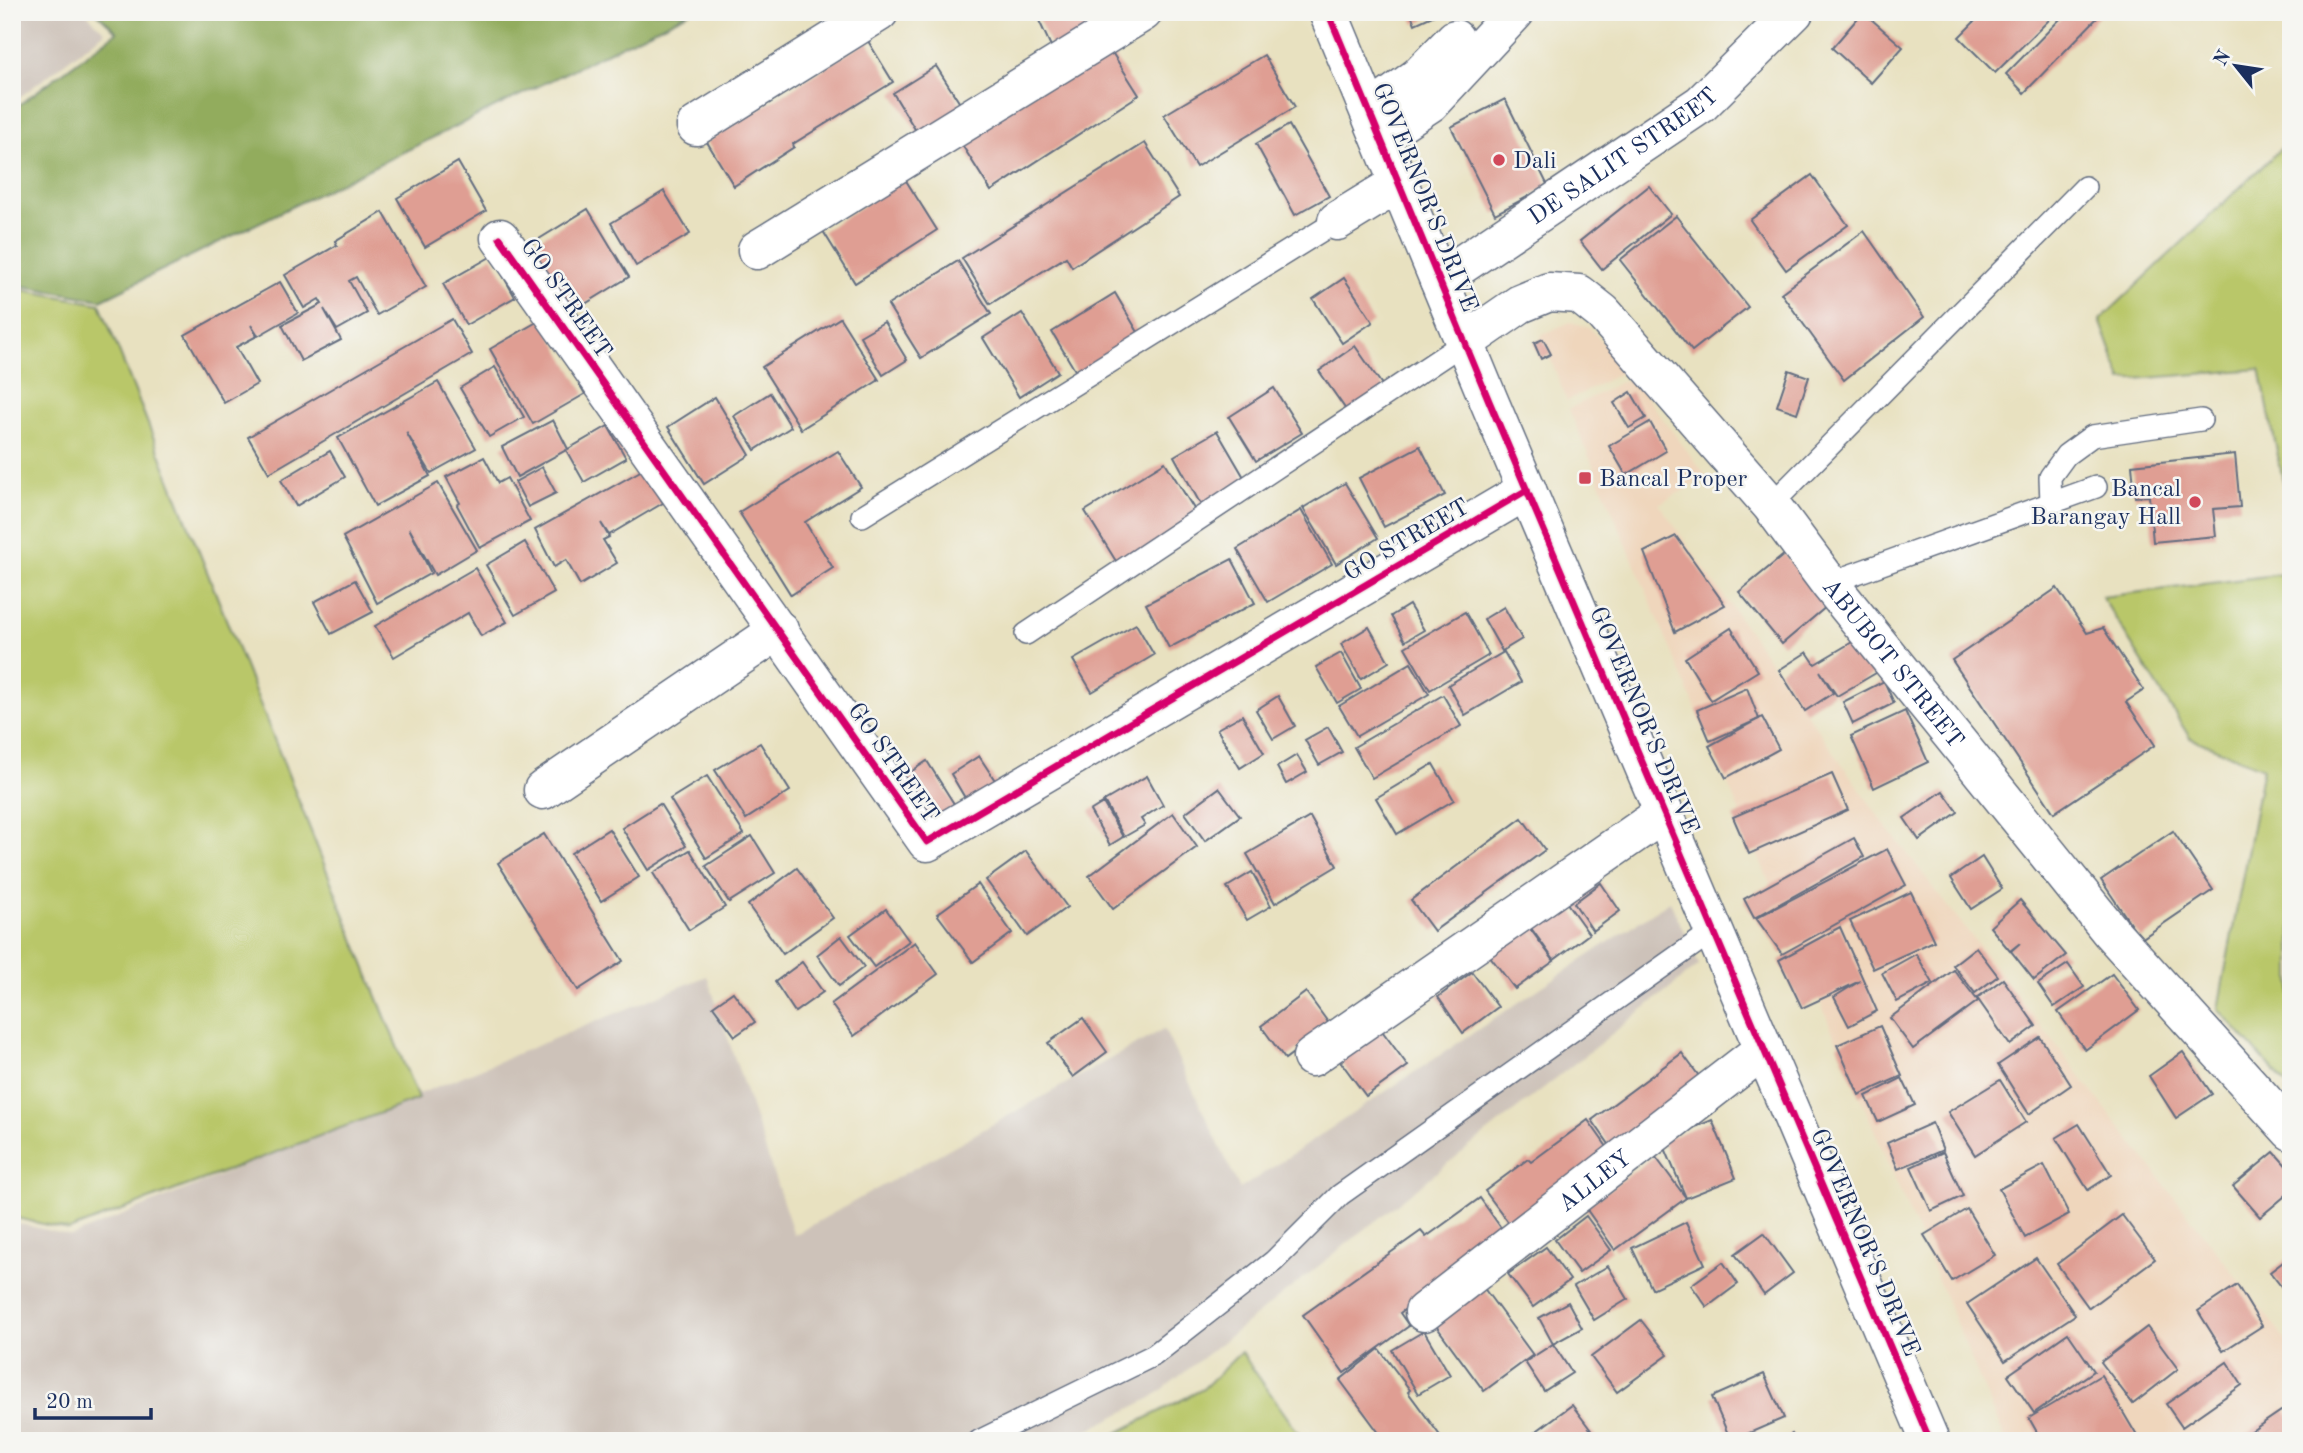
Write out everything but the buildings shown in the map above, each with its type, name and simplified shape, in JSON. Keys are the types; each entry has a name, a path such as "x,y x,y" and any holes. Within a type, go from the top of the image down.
{"main road":[{"path":"696,126 879,12"},
{"path":"757,250 1143,12"},
{"name":"GOVERNOR'S DRIVE","path":"1328,12 1527,490 1930,1441"},
{"path":"1375,124 1480,12"},
{"path":"1375,124 1430,103 1515,12"},
{"name":"DE SALIT STREET","path":"1439,280 1701,104 1794,12"},
{"path":"1337,221 1399,183"},
{"name":"GO STREET","path":"500,238 927,842 1527,490"},
{"name":"ABUBOT STREET","path":"1465,342 1520,304 1549,292 1579,294 1603,313 1772,505 1829,583 2111,932 2291,1131"},
{"path":"543,790 779,630"},
{"path":"1312,1057 1664,813"},
{"name":"ALLEY","path":"1424,1312 1764,1049"}],"lane":[{"path":"1772,505 2085,187"},
{"path":"862,516 1337,221"},
{"path":"1026,634 1465,342"},
{"path":"2051,503 2050,477 2066,455 2092,436 2201,420"},
{"path":"1829,583 2096,486"},
{"path":"979,1441 1154,1355 1274,1261 1340,1195 1713,930"}],"shaded area":[{"path":"12,12 85,12 105,32 12,103"},
{"path":"1570,322 1589,327 1626,370 1567,401 1541,335"},
{"path":"1631,377 1707,477 1659,504 1885,825 2291,1347 2291,1441 2006,1441 1569,409"},
{"path":"1670,901 1699,965 1153,1397 1067,1441 12,1441 12,1222 72,1236 707,976 794,1235 1164,1029 1240,1189"}],"green space":[{"path":"96,12 690,12 101,300 12,284 12,110 117,32"},
{"path":"2291,139 2291,519 2260,369 2122,380 2100,320"},
{"path":"12,288 100,304 418,1099 69,1230 12,1217"},
{"path":"2291,573 2291,1090 2218,1009 2263,768 2190,738 2102,597"},
{"path":"1241,1352 1304,1441 1102,1441 1203,1389"}],"cycle path":[{"path":"1328,12 1489,401 1930,1441"},
{"path":"500,238 927,842 1527,490"}],"place":[{"name":"Dali","path":"1499,160"},
{"name":"Bancal Proper","path":"1585,478"},
{"name":"Bancal Barangay Hall","path":"2195,502"}]}
